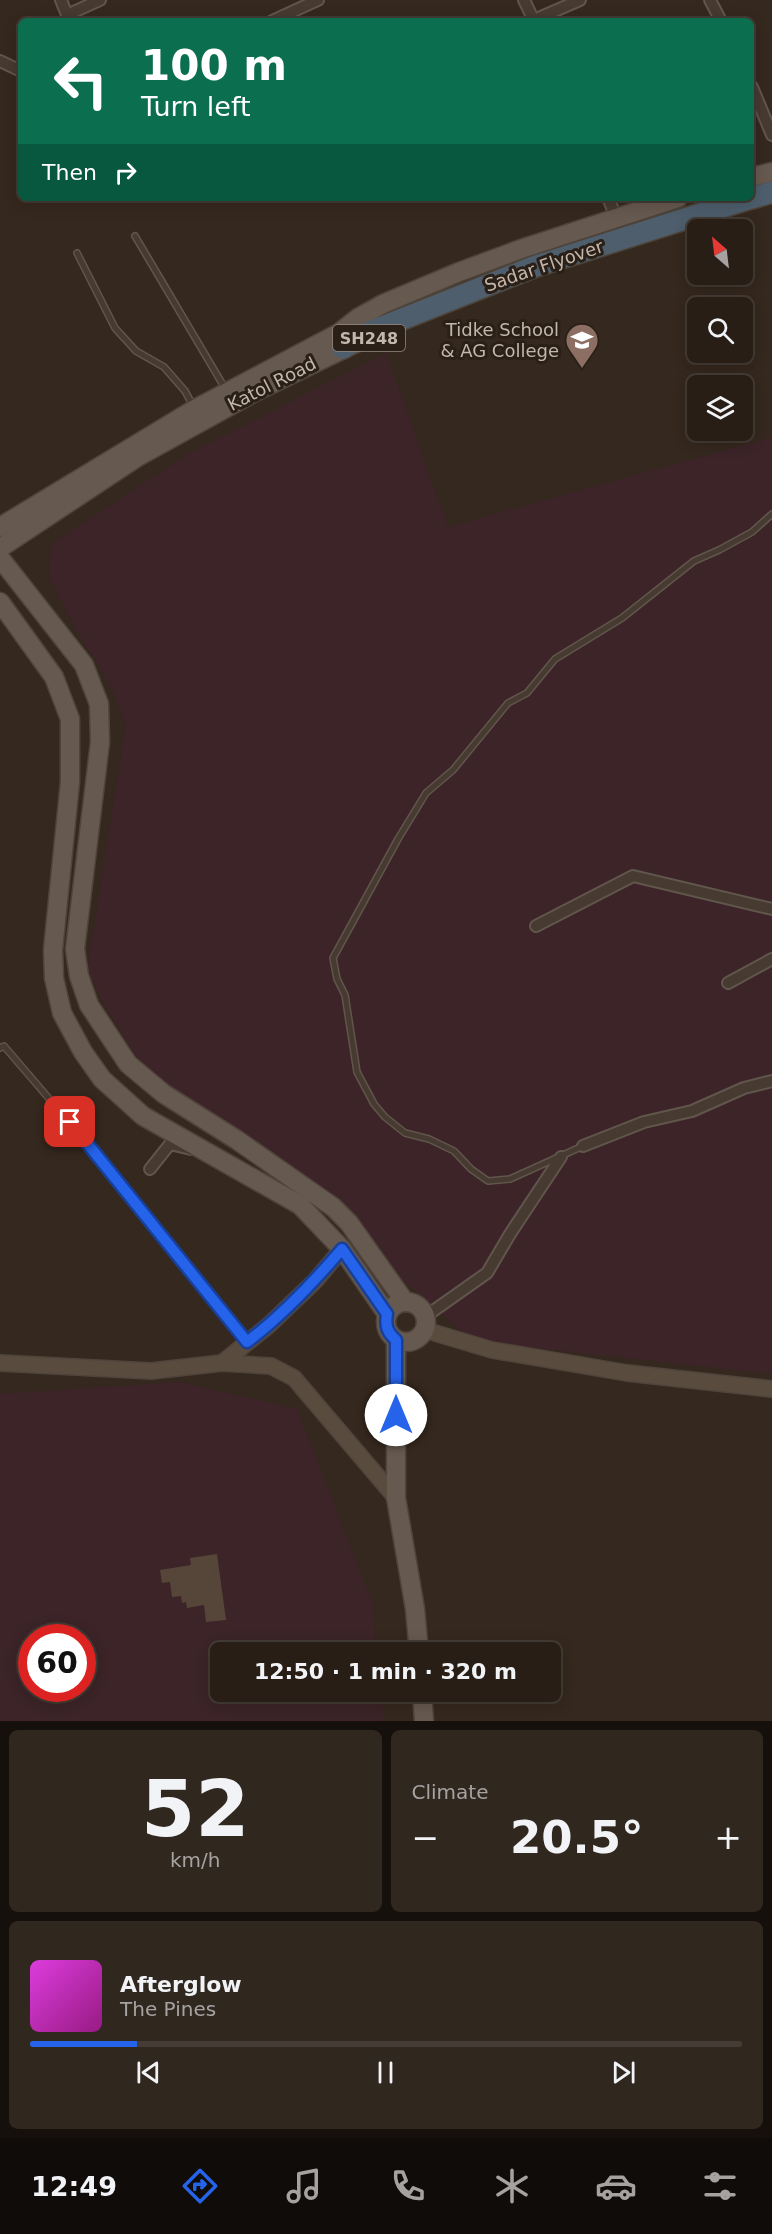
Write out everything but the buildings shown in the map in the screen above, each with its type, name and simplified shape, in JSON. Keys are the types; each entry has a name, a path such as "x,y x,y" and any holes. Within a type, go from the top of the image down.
{"highway":[{"path":"754,190 772,184"},
{"name":"Sadar Flyover","path":"754,197 772,192"},
{"name":"Sadar Flyover","path":"341,340 362,335 390,318 531,259 718,201"},
{"name":"Sadar Flyover","path":"390,318 536,266 742,201"}],"main road":[{"path":"754,176 772,172"},
{"name":"Katol Road","path":"0,548 140,456 255,392 341,340 358,318 383,304 521,249 617,219 665,201"},
{"name":"Katol Road","path":"0,527 227,391 341,340 538,275 772,202"},
{"path":"0,558 84,665 99,704 100,742 75,949 79,976 89,1005 128,1064 155,1086 333,1207 349,1223 405,1302"},
{"path":"0,602 54,677 70,719 70,782 53,950 54,978 62,1013 83,1052 102,1079 143,1116 300,1205 342,1249 387,1314"},
{"path":"0,617 17,625"},
{"path":"405,1302 414,1303 422,1308 425,1323 418,1339 407,1342 396,1340 388,1333 387,1314 394,1305 405,1302"},
{"path":"396,1340 396,1498 415,1608 418,1642"},
{"path":"423,1702 424,1721"}],"street":[{"path":"61,0 68,18 100,0"},
{"path":"279,18 318,0"},
{"path":"524,0 533,18"},
{"path":"541,18 580,0"},
{"path":"710,0 719,18"},
{"path":"0,61 18,70"},
{"path":"754,92 772,135"},
{"path":"609,201 617,219"},
{"path":"536,926 633,876 772,909"},
{"path":"728,983 772,959"},
{"path":"583,1146 644,1122 692,1111 744,1088 772,1081"},
{"path":"150,1169 170,1144 207,1153"},
{"path":"561,1157 510,1234 488,1273 425,1323 492,1350 604,1370 772,1389"},
{"path":"222,1363 269,1325 315,1281 342,1249"},
{"path":"0,1363 151,1371 222,1363 271,1366 294,1378 396,1498"}],"lane":[{"path":"135,236 227,391"},
{"path":"77,253 115,328 136,351 164,367 186,391 195,409"},
{"path":"583,1146 510,1179 488,1181 454,1151 429,1139 405,1134 374,1104 357,1072 345,995 337,979 333,958 398,839 426,793 453,770 507,703 527,693 555,659 622,618 694,561 752,532 772,514"},
{"path":"0,1048 4,1046 94,1151 247,1342"}],"shaded area":[{"path":"386,353 448,527 772,437 772,1374 472,1341 401,1279 315,1190 166,1084 139,1061 105,1006 87,971 126,724 111,687 74,626 49,578 51,544 190,453"},
{"path":"180,1382 297,1409 372,1602 376,1642 210,1642 210,1702 382,1702 384,1721 0,1721 0,1394"}],"place":[{"name":"Tidke School & AG College","path":"582,369"}],"route":[{"path":"70,1122 247,1342 269,1325 315,1281 342,1249 387,1314 388,1333 396,1340 396,1415"}]}
